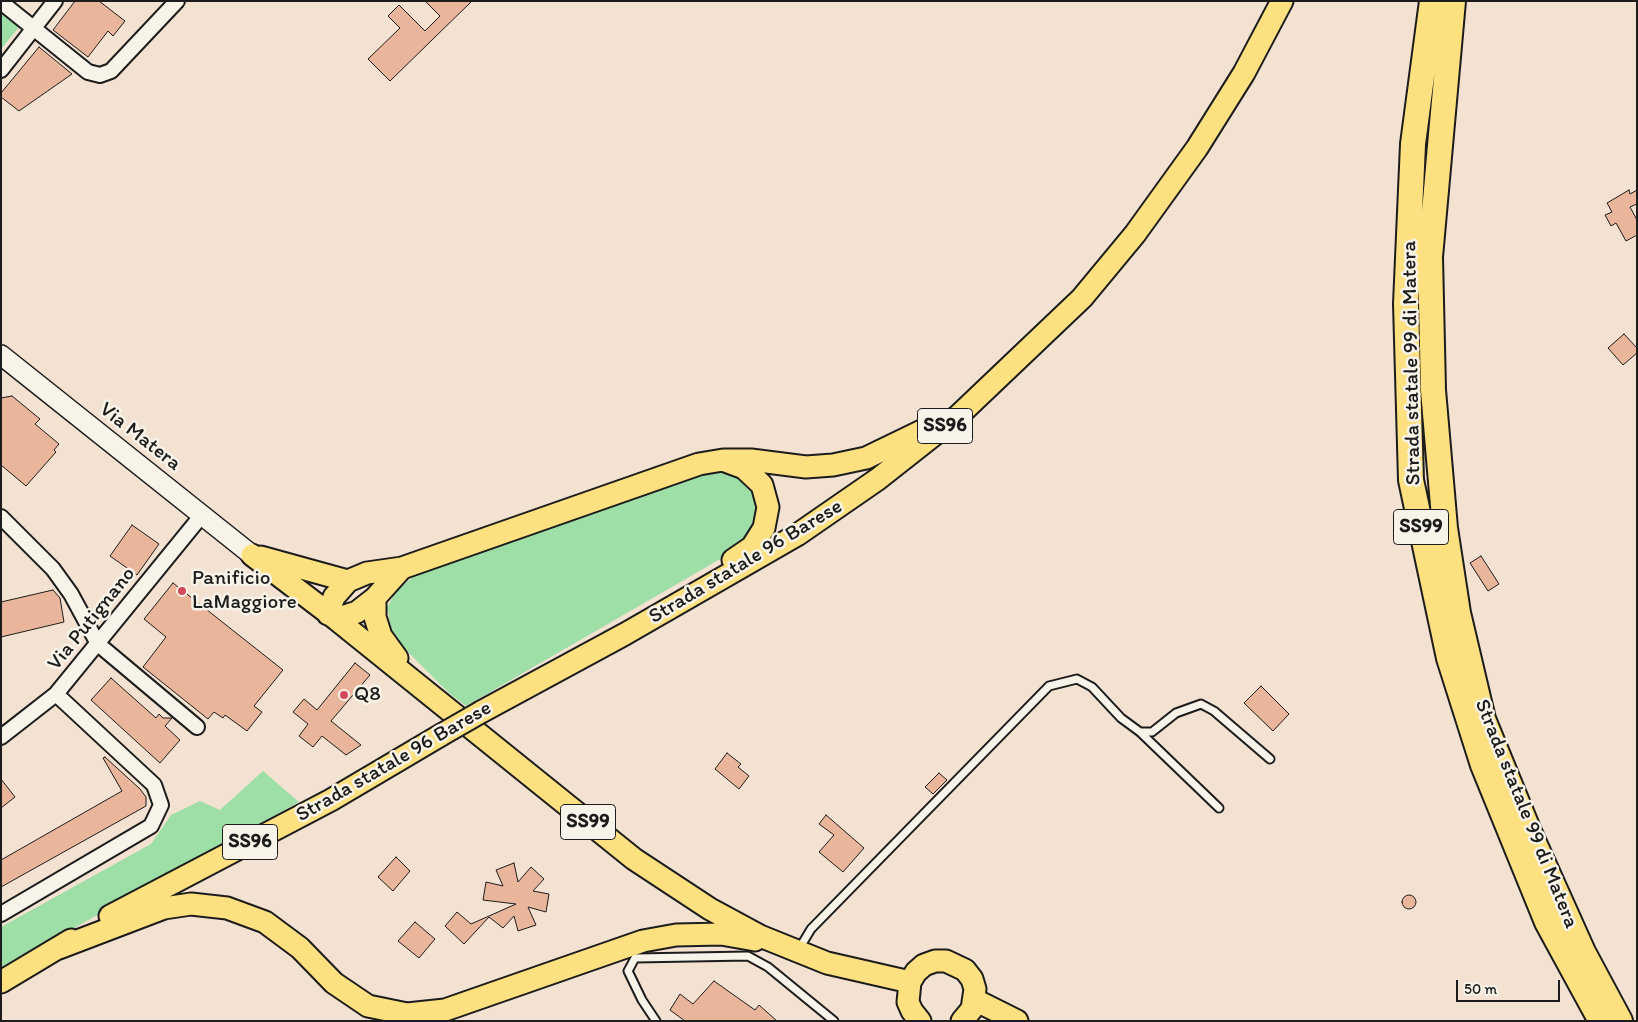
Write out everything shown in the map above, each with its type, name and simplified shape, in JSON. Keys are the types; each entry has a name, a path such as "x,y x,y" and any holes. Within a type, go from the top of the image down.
{"highway":[{"name":"Strada statale 99 di Matera","path":"1432,1 1413,144 1406,304 1411,480 1449,658 1482,765 1547,922 1601,1021"},
{"name":"Strada statale 99 di Matera","path":"1453,1 1430,257 1433,390 1445,528 1458,613 1487,728 1530,834 1575,934 1620,1021"}],"main road":[{"name":"Strada statale 96 Barese","path":"59,948 119,910 331,800 481,712 625,634 797,535 878,479 958,416 1082,298 1152,210 1197,148 1244,73 1282,1"},
{"path":"402,568 375,598 357,612 332,616 334,597 348,581 367,573 402,568 698,464 722,460 751,460 806,467 833,465 866,458 924,431 1029,350"},
{"path":"625,634 752,547 764,528 768,507 762,485 744,468 722,460"},
{"path":"252,554 348,581"},
{"name":"SS99","path":"252,554 634,859 723,917 777,944 842,968 915,1009"},
{"path":"375,598 375,616 381,636 413,681"},
{"path":"59,948 164,908 191,904 227,908 266,922 300,948 334,983 368,1006 407,1014 445,1010 643,941 676,935 721,934 777,944"},
{"name":"SS96","path":"1,982 59,948"},
{"path":"915,1009 916,972 935,961 956,964 965,970 972,979 975,990 975,1000 972,1009 962,1021"},
{"path":"975,1000 1017,1021"}],"street":[{"path":"1,70 55,1"},
{"path":"1,2 88,72 100,75 112,70 177,1"},
{"name":"Via Matera","path":"1,354 252,554"},
{"name":"Via Putignano","path":"1,737 56,694 202,515"},
{"path":"1,517 53,569 71,594 98,644 197,728"},
{"path":"1,914 151,826 161,805 154,785 56,694"}],"lane":[{"path":"798,952 810,929 1049,686 1077,679 1092,688 1121,718 1140,732 1219,808"},
{"path":"1140,732 1152,732 1176,713 1202,704 1214,711 1270,759"},
{"path":"656,1021 642,1000 628,971 635,958 748,956 768,967 834,1021"}],"green space":[{"path":"1,11 20,26 1,49"},
{"path":"711,467 730,468 754,492 757,526 741,547 466,706 449,693 393,637 387,608 396,591 415,575"},
{"path":"263,771 299,802 1,969 1,927 151,844 171,815 200,801 220,810"}],"building":[{"path":"75,1 99,1 125,21 113,36 108,31 88,57 53,30"},
{"path":"425,1 472,1 390,81 368,59 400,28 388,16 399,5 425,31 440,16"},
{"path":"39,47 72,74 19,111 1,97 1,93"},
{"path":"1629,190 1630,194 1637,190 1637,204 1630,207 1637,220 1637,235 1626,241 1616,223 1611,226 1605,215 1612,212 1607,203"},
{"path":"1624,334 1637,348 1637,353 1623,365 1608,348"},
{"path":"12,396 40,419 35,424 59,444 54,450 56,452 26,486 1,465 1,398"},
{"path":"132,525 159,544 137,575 110,556"},
{"path":"1481,556 1499,584 1488,591 1470,563"},
{"path":"173,583 283,670 254,706 262,712 247,731 225,715 223,718 214,712 208,719 143,667 166,637 144,619"},
{"path":"53,590 60,598 64,622 1,637 1,602"},
{"path":"355,663 370,675 331,721 361,745 346,755 322,736 313,747 299,736 308,724 293,712 304,699 317,710"},
{"path":"111,678 156,718 159,714 163,718 172,718 165,726 180,740 160,763 91,700"},
{"path":"1261,686 1289,714 1273,731 1244,703"},
{"path":"727,753 741,764 738,767 749,776 739,789 715,769"},
{"path":"105,757 140,789 146,797 146,806 1,887 1,860 122,791 103,758"},
{"path":"939,773 947,780 933,794 925,787"},
{"path":"1,779 15,797 1,808"},
{"path":"826,815 864,848 843,872 819,852 834,835 819,824"},
{"path":"396,857 410,871 393,891 378,877"},
{"path":"514,863 518,882 531,867 544,879 533,891 549,894 546,912 528,907 536,925 518,931 514,916 503,928 489,917 464,944 445,926 457,912 471,924 516,904 483,900 486,882 503,886 496,870"},
{"path":"1406,895 1412,895 1416,902 1412,909 1406,909 1402,905 1402,899"},
{"path":"415,922 435,939 419,958 398,941"},
{"path":"714,981 755,1010 759,1005 777,1021 685,1021 670,1010 680,994 693,1004"}],"place":[{"name":"Panificio LaMaggiore","path":"182,591"},
{"name":"Q8","path":"344,695"}]}
